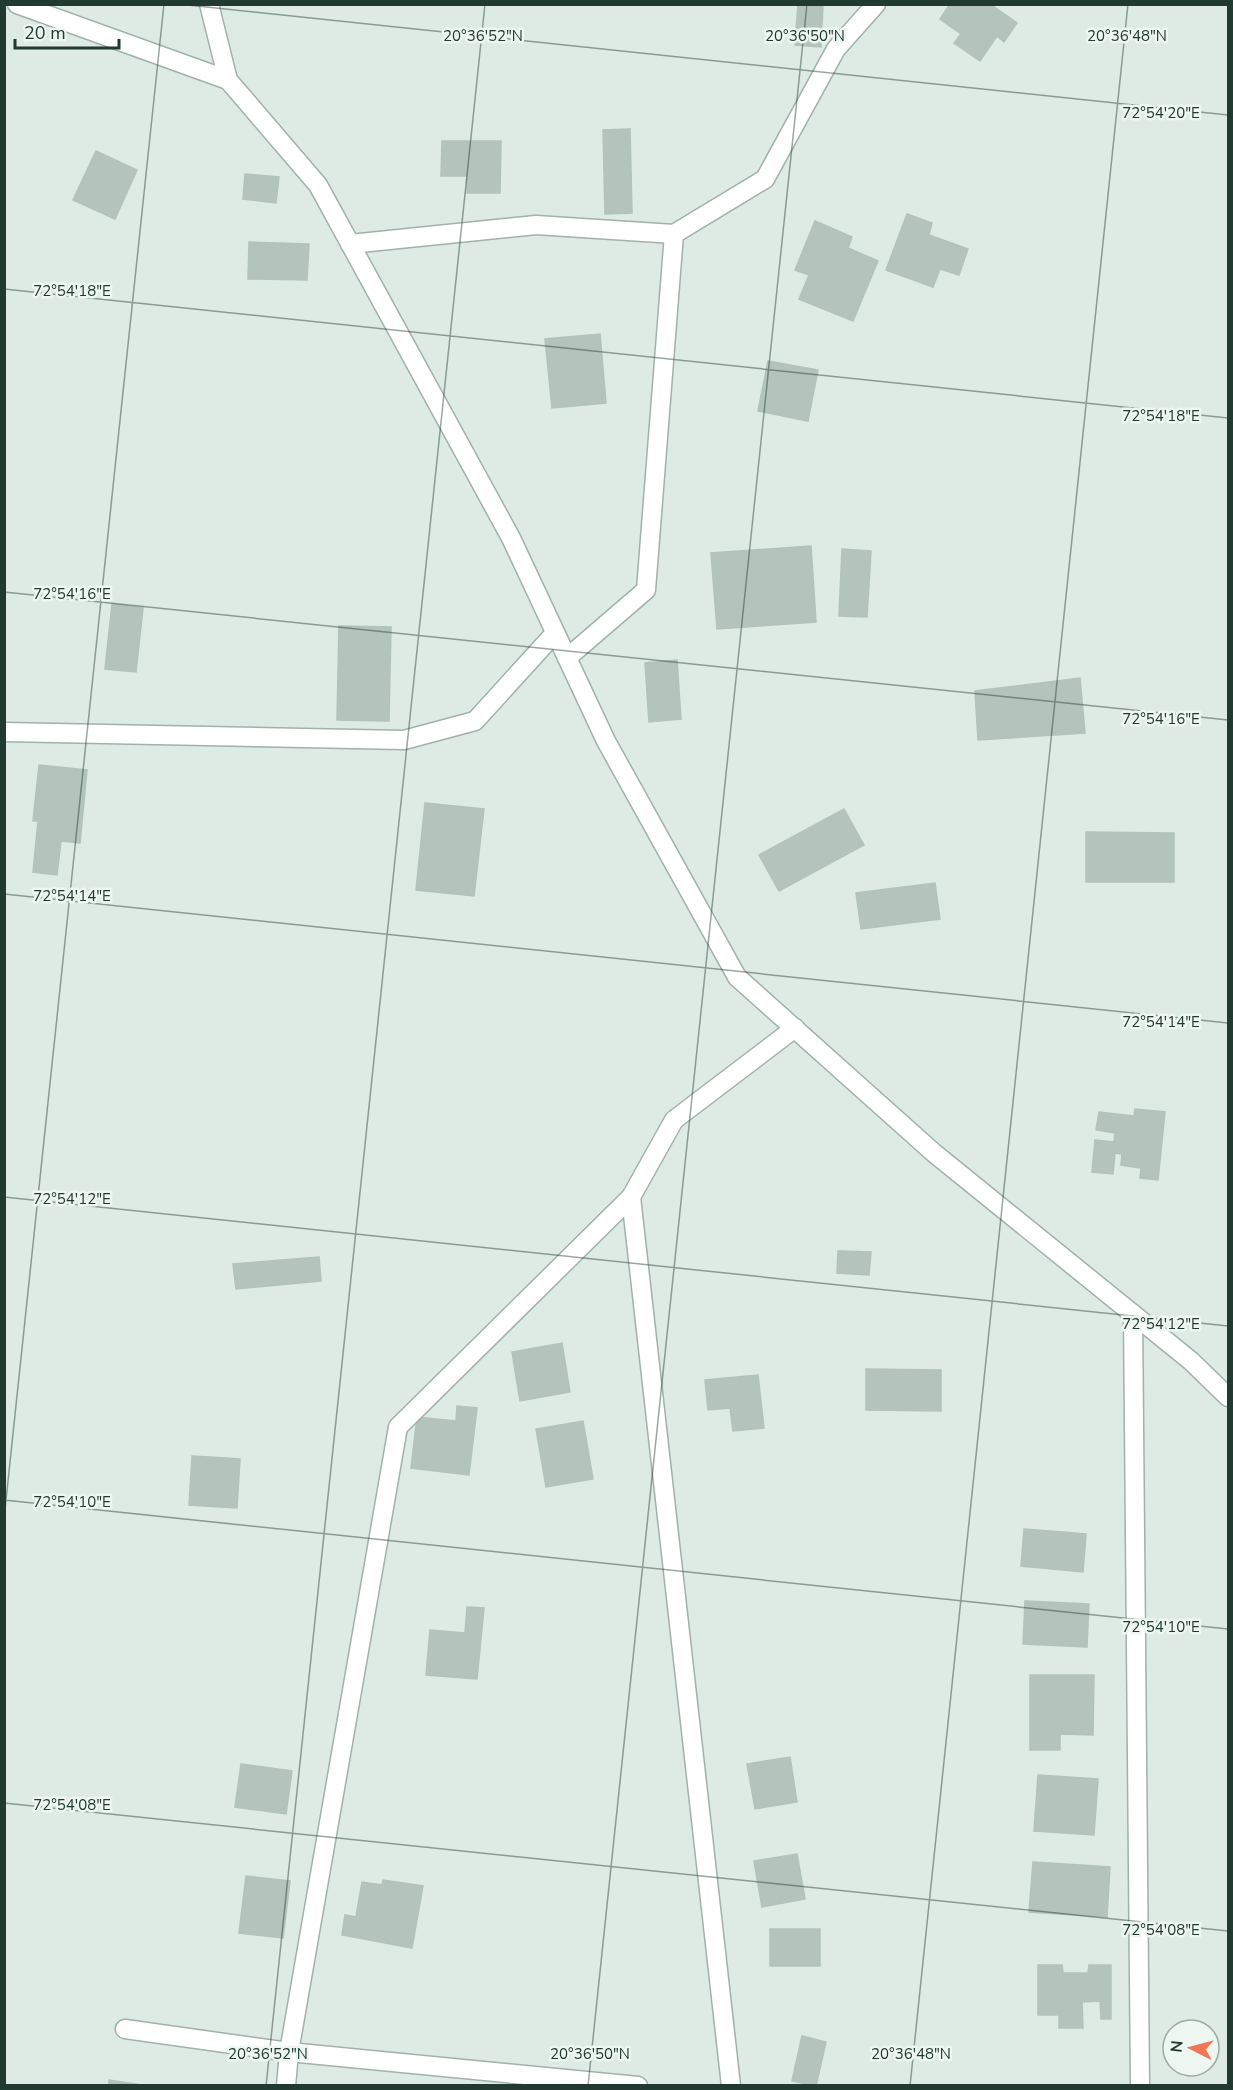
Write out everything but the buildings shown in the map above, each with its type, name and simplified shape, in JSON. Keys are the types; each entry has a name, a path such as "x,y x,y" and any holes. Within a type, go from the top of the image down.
{"street":[{"path":"18,4 228,80"},
{"path":"209,4 228,80 318,185 511,538 606,741 737,977 934,1153 1191,1361 1228,1397"},
{"path":"350,244 536,225 674,234 765,179 836,49 876,4"},
{"path":"567,658 646,590 674,234"},
{"path":"4,732 404,740 475,722 555,633"},
{"path":"286,2085 289,2052 398,1427 631,1197 674,1120 795,1028"},
{"path":"631,1197 731,2085"},
{"path":"1133,1314 1140,2085"},
{"path":"125,2029 289,2052 638,2085"}]}
